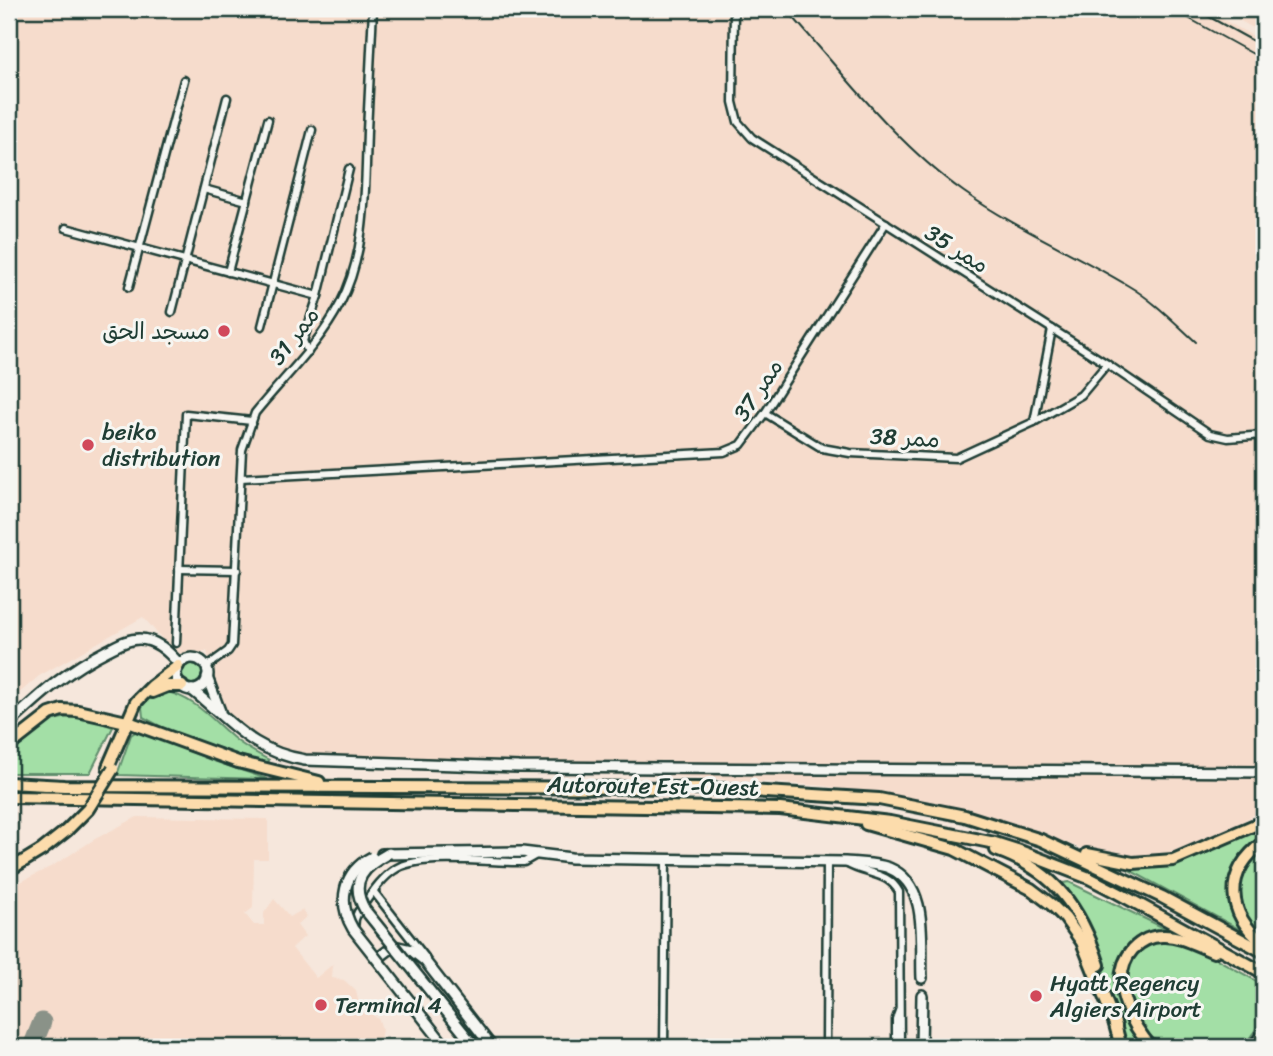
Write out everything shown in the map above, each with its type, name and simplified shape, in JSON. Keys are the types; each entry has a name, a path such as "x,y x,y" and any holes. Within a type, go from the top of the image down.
{"highway":[{"path":"9,868 42,850 97,796 141,696 178,665"},
{"path":"129,723 140,705 155,690 167,686 187,688"},
{"path":"9,746 50,714 62,710 100,715 129,723 238,762 295,778 353,788"},
{"name":"Autoroute Est-Ouest","path":"9,783 353,788 703,788 833,794 879,799 965,816 1041,840 1162,897 1264,952"},
{"name":"Autoroute Est-Ouest","path":"9,797 640,805 780,809 890,822 1017,849 1088,878 1263,972"},
{"path":"833,815 954,849 1037,892 1059,911 1077,934 1116,1026"},
{"path":"1041,840 1113,861 1133,863 1173,860 1264,820"},
{"path":"946,834 1027,863 1063,892 1092,946 1121,1047"},
{"path":"1264,842 1244,860 1234,884 1238,911 1253,934 1264,944"},
{"path":"1152,1047 1140,1033 1129,1012 1122,980 1128,955 1142,942 1161,936 1176,938 1263,972"},
{"path":"1253,1047 1264,1034"},
{"path":"1260,1047 1264,1040"}],"main road":[{"path":"9,724 52,683 128,640 141,639 163,648 178,665"},
{"path":"220,713 207,672 196,658 186,659 178,665 176,674 187,688 243,735 276,754 323,761 547,767 1264,772"},
{"path":"187,688 202,686 207,672"},
{"path":"447,1047 350,924 345,914 343,896 347,882 366,860 385,854 522,852 571,858 845,862 890,868 904,877 914,890 919,905 922,978"},
{"path":"385,854 365,869 360,878 358,889 362,905 474,1047"},
{"path":"377,959 394,946 406,948 421,957 495,1047"},
{"path":"921,1047 922,995"}],"street":[{"name":"ممر 31","path":"207,672 232,645 242,450 252,421 267,398 307,352 340,305 350,283 365,194 373,9"},
{"name":"ممر 35","path":"734,9 733,102 738,122 751,138 1107,364 1209,434 1228,438 1264,435"},
{"path":"129,287 184,80"},
{"path":"172,312 227,98"},
{"path":"228,272 268,120"},
{"path":"262,326 312,130"},
{"path":"307,352 303,341 318,296 349,169"},
{"path":"204,189 247,201"},
{"name":"ممر 37","path":"241,478 724,452 741,445 765,413 886,223"},
{"path":"66,228 318,296"},
{"path":"1034,422 1052,329"},
{"name":"ممر 38","path":"765,413 822,448 850,453 956,458 1034,422 1081,395 1107,364"},
{"path":"176,643 186,414 252,421"},
{"path":"179,569 237,570"},
{"path":"447,1047 356,934 356,915 395,869 411,862 524,862 538,854"},
{"path":"664,1047 666,859"},
{"path":"826,1047 827,862"},
{"path":"845,862 863,871 888,878 899,892 898,1047"},
{"path":"374,892 495,1047"}],"shaded area":[{"path":"9,9 1204,9 1264,42 1264,809 1222,833 1183,850 1133,860 1106,856 1002,822 939,807 825,786 437,760 316,759 278,752 234,723 221,703 207,651 185,655 172,650 143,617 39,676 9,702"},
{"path":"1219,9 1264,9 1264,34"},
{"path":"137,817 268,819 268,859 254,859 253,908 245,914 254,925 264,925 264,913 274,899 290,917 302,910 307,916 297,925 305,936 292,948 316,978 333,964 332,978 344,980 356,991 358,1000 355,1008 368,1011 379,1020 382,1029 380,1040 392,1041 401,1047 9,1047 9,888"}],"green space":[{"path":"188,664 196,664 202,674 196,684 188,684 182,678 182,670"},
{"path":"163,691 194,704 240,743 269,760 268,765 169,731 143,717 142,707 149,698"},
{"path":"68,717 96,721 113,727 90,773 9,773 9,751 48,721"},
{"path":"138,730 211,760 267,779 117,775 131,735"},
{"path":"1264,825 1264,836 1241,856 1230,881 1233,908 1248,934 1122,866 1168,864"},
{"path":"1264,847 1264,938 1243,911 1239,891 1243,871 1248,862"},
{"path":"1069,882 1166,929 1140,936 1129,944 1118,968 1116,992 1119,1003 1128,1026 1142,1047 1125,1047 1092,938 1063,883"},
{"path":"1173,939 1195,947 1264,985 1264,1018 1243,1047 1155,1047 1127,1004 1125,967 1136,953 1150,942"}],"taxiway":[{"path":"32,1047 42,1022"}],"railway":[{"path":"786,9 870,106 939,173 1004,217 1137,291 1196,342"},
{"path":"1172,9 1264,60"},
{"path":"1195,9 1264,47"}],"place":[{"name":"مسجد الحق","path":"224,331"},
{"name":"beiko distribution","path":"88,445"},
{"name":"Hyatt Regency Algiers Airport","path":"1036,996"},
{"name":"Terminal 4","path":"321,1005"}]}
